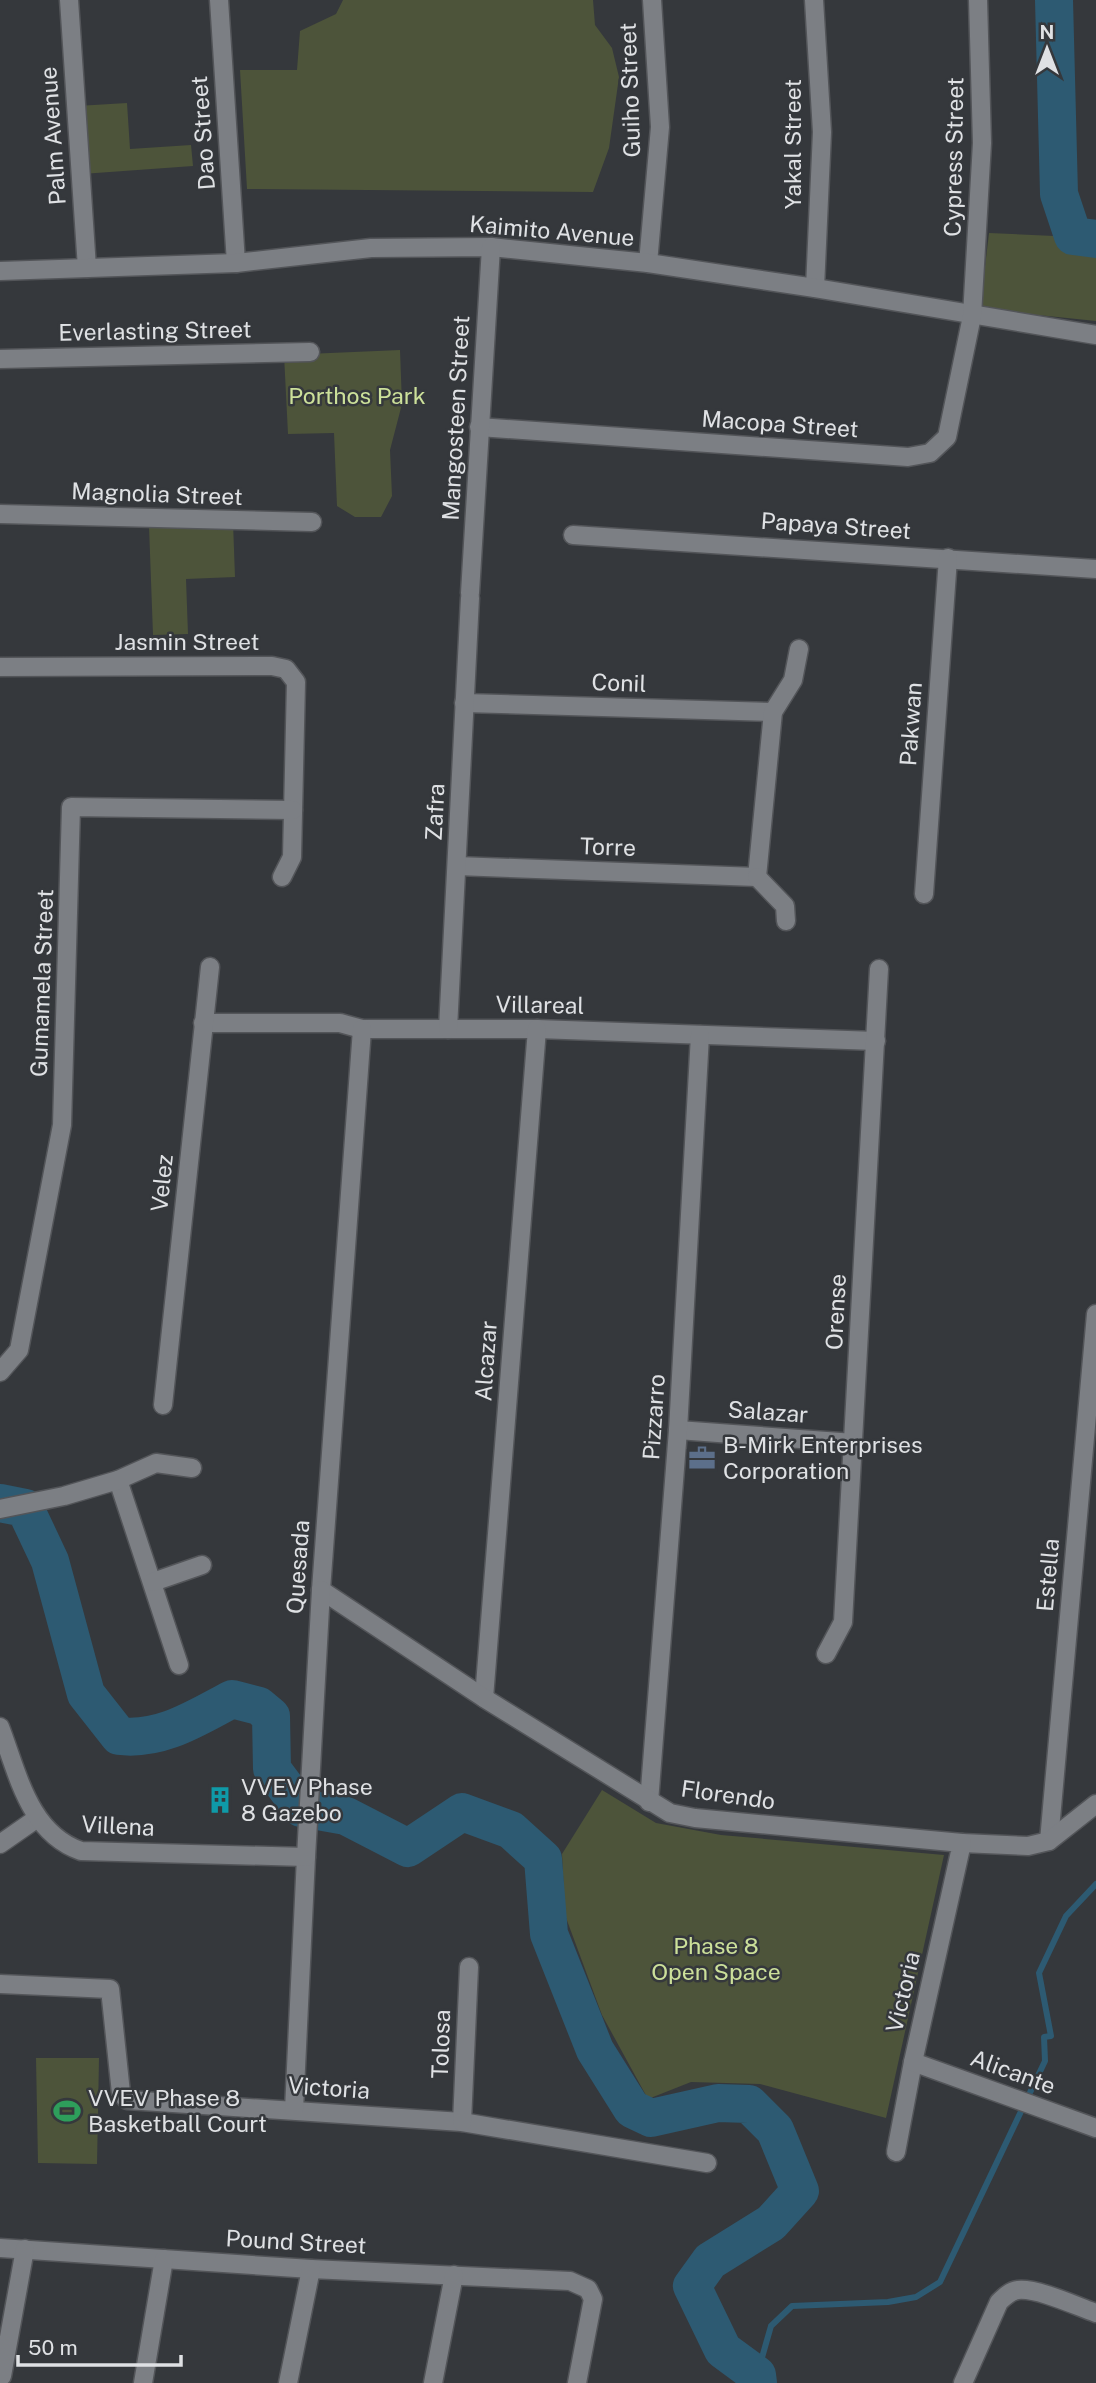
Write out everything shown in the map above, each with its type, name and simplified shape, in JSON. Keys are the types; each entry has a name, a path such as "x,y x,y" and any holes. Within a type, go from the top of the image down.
{"street":[{"name":"Palm Avenue","path":"69,0 87,268"},
{"name":"Dao Street","path":"219,0 236,263"},
{"name":"Guiho Street","path":"648,263 660,127 652,0"},
{"name":"Yakal Street","path":"814,0 822,132 815,288"},
{"name":"Cypress Street","path":"972,316 982,143 978,0"},
{"name":"Kaimito Avenue","path":"0,271 236,263 371,248 491,247 648,263 1096,335"},
{"name":"Mangosteen Street","path":"470,595 491,247"},
{"name":"Macopa Street","path":"479,427 908,457 930,453 947,437 972,316"},
{"name":"Everlasting Street","path":"0,359 310,352"},
{"name":"Magnolia Street","path":"0,514 312,522"},
{"name":"Papaya Street","path":"573,535 1096,569"},
{"name":"Pakwan","path":"924,894 947,558"},
{"name":"Zafra","path":"449,1029 470,595"},
{"path":"786,921 785,906 757,877 773,712 793,680 799,649"},
{"name":"Jasmin Street","path":"0,667 272,666 286,669 296,682 292,857 282,877"},
{"name":"Conil","path":"464,703 773,712"},
{"name":"Gumamela Street","path":"0,1372 19,1350 62,1125 71,807 293,810"},
{"name":"Torre","path":"457,866 757,877"},
{"name":"Velez","path":"163,1405 209,967"},
{"name":"Orense","path":"826,1654 843,1622 879,969"},
{"name":"Villareal","path":"203,1023 340,1023 362,1029 537,1029 876,1041"},
{"name":"Quesada","path":"294,2110 321,1590 362,1029"},
{"name":"Alcazar","path":"484,1698 537,1029"},
{"name":"Pizzarro","path":"649,1802 678,1430 701,1035"},
{"name":"Estella","path":"1049,1840 1096,1314"},
{"name":"Salazar","path":"678,1430 854,1443"},
{"path":"0,1510 64,1496 118,1480 156,1463 192,1468"},
{"path":"118,1480 178,1665"},
{"path":"153,1582 202,1565"},
{"name":"Florendo","path":"321,1590 484,1698 670,1813 695,1818 962,1843 1028,1846 1049,1840 1096,1804"},
{"name":"Villena","path":"0,1727 36,1819 68,1847 80,1851 306,1857"},
{"path":"0,1844 36,1819"},
{"name":"Victoria","path":"896,2152 913,2062 962,1843"},
{"name":"Tolosa","path":"462,2122 468,1967"},
{"name":"Victoria","path":"0,1984 110,1989 121,2093 127,2100 462,2122 707,2163"},
{"name":"Alicante","path":"913,2062 1096,2128"},
{"name":"Pound Street","path":"0,2248 311,2269 570,2281 588,2289 593,2299 577,2383"},
{"path":"2,2376 25,2249"},
{"path":"143,2383 164,2259"},
{"path":"288,2383 311,2269"},
{"path":"433,2383 454,2275"},
{"path":"963,2383 999,2302 1018,2290 1032,2291 1096,2313"}],"green space":[{"path":"343,0 593,0 595,25 612,48 619,77 609,148 593,192 247,189 240,70 297,70 300,31 336,14"},
{"path":"127,103 130,149 191,145 193,166 82,174 77,106"},
{"path":"989,233 1054,236 1067,252 1096,256 1096,321 980,309"},
{"name":"Porthos Park","path":"400,350 402,404 390,450 392,496 381,517 355,517 337,506 334,433 288,434 284,355"},
{"path":"233,522 235,577 186,579 188,634 153,635 149,526"},
{"name":"Phase 8 Open Space","path":"602,1790 656,1823 721,1835 944,1855 886,2118 760,2084 691,2082 648,2099 602,2015 565,1915 562,1854"},
{"name":"VVEV Phase 8 Basketball Court","path":"36,2058 99,2058 97,2164 38,2163"}],"waterway":[{"path":"1054,0 1059,194 1073,236 1096,239"},
{"path":"0,1503 25,1508 50,1561 86,1694 119,1736 134,1737 164,1731 232,1699 259,1706 271,1716 272,1769 301,1808 346,1816 408,1848 462,1812 511,1830 543,1859 549,1934 595,2050 632,2109 651,2118 718,2103 749,2104 775,2130 800,2191 771,2223 710,2261 692,2286 723,2350 757,2375 758,2383"},
{"path":"757,2375 771,2326 792,2306 888,2302 916,2297 940,2282 1045,2061 1044,2037 1051,2036 1039,1973 1066,1916 1096,1884"}],"place":[{"name":"B-Mirk Enterprises Corporation","path":"702,1458"},
{"name":"VVEV Phase 8 Gazebo","path":"220,1800"},
{"name":"VVEV Phase 8 Basketball Court","path":"67,2111"}]}
